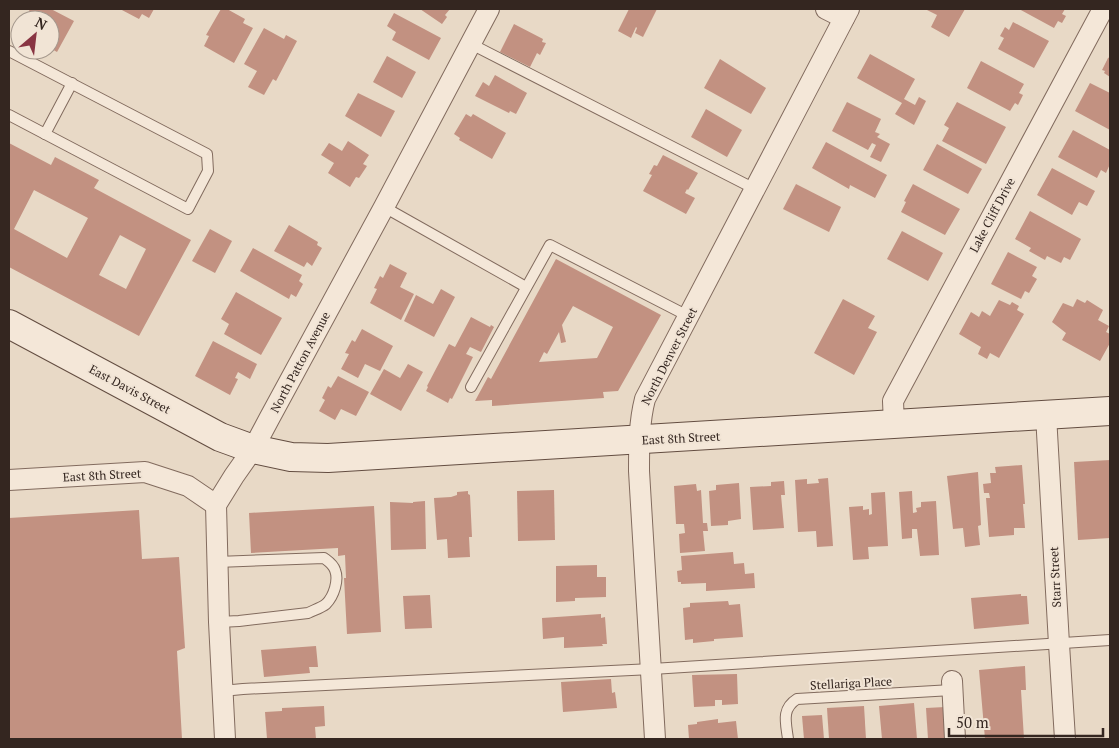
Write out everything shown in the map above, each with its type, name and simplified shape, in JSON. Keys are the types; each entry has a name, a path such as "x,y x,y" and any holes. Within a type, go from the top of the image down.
{"main road":[{"name":"East Davis Street","path":"9,324 220,437 253,449"},
{"name":"East 8th Street","path":"253,449 291,457 328,458 1110,411"}],"street":[{"name":"North Patton Avenue","path":"216,506 253,449 472,44 489,9"},
{"path":"826,9 846,13"},
{"name":"Lake Cliff Drive","path":"894,425 892,401 1103,9"},
{"name":"North Denver Street","path":"655,739 639,471 642,411 645,399 846,13"},
{"name":"Starr Street","path":"1046,415 1065,739"},
{"name":"East 8th Street","path":"9,480 146,472 188,486 216,506"},
{"path":"216,506 225,739"},
{"path":"952,686 955,739"}],"lane":[{"path":"472,44 755,189"},
{"path":"9,51 207,154 208,170 188,209 9,115"},
{"path":"45,134 72,83"},
{"path":"384,207 526,288"},
{"path":"471,387 550,245 688,316"},
{"path":"217,562 324,558 330,562 335,570 336,580 333,594 326,604 318,609 308,612 219,622"},
{"path":"222,690 652,669 1110,640"},
{"name":"Stellariga Place","path":"788,739 786,714 791,703 797,699 952,686"}],"building":[{"path":"51,9 53,10 30,10"},
{"path":"120,9 154,9 149,18 142,14 139,19"},
{"path":"221,9 227,9 245,19 243,23 253,28 234,63 204,46 209,36 206,35"},
{"path":"420,9 450,9 445,15 447,17 442,24"},
{"path":"629,9 657,9 643,37 635,33 636,27 631,38 618,31"},
{"path":"925,9 965,9 949,37 931,27 937,15"},
{"path":"1019,9 1065,9 1062,14 1066,16 1062,23 1058,21 1054,28"},
{"path":"394,13 441,38 429,60 392,40 396,32 387,26"},
{"path":"60,14 74,21 60,47"},
{"path":"1013,22 1049,41 1034,68 998,49 1004,38 1000,36 1005,27 1009,30"},
{"path":"514,24 543,39 542,42 546,43 540,55 537,53 530,67 500,52"},
{"path":"264,28 284,39 286,35 297,41 276,81 273,79 264,95 248,87 257,71 244,64"},
{"path":"870,54 915,79 904,99 915,105 919,97 926,101 914,125 895,114 902,103 857,78"},
{"path":"387,56 416,72 402,98 373,82"},
{"path":"1110,57 1110,77 1102,70"},
{"path":"720,59 766,88 751,114 704,88"},
{"path":"981,61 1024,84 1019,93 1023,95 1018,105 1015,103 1010,111 967,88"},
{"path":"495,75 527,93 516,114 510,111 509,113 475,96 483,82 489,86"},
{"path":"1090,83 1110,93 1110,130 1075,111"},
{"path":"358,93 395,111 381,137 345,116"},
{"path":"847,102 881,119 875,132 880,134 877,137 890,144 881,162 870,157 876,145 872,143 868,150 832,131"},
{"path":"957,102 1006,127 986,164 942,141 949,128 944,125"},
{"path":"706,109 742,130 727,157 691,137"},
{"path":"466,114 471,117 473,114 506,133 492,159 459,140 460,138 454,134"},
{"path":"1073,130 1110,150 1110,164 1106,173 1101,170 1097,178 1058,157"},
{"path":"348,141 369,155 363,164 367,166 359,178 356,177 350,187 328,173 334,163 321,155 329,143 342,151"},
{"path":"826,142 887,175 875,198 850,185 849,189 812,168"},
{"path":"9,143 51,165 55,157 99,180 94,188 191,240 139,336 9,267","holes":["34,190 88,218 67,258 14,229","120,235 146,249 126,289 99,275"]},
{"path":"937,144 982,169 968,194 923,170"},
{"path":"663,155 698,173 685,193 695,198 686,214 643,191 652,175 649,174 654,165 657,166"},
{"path":"1052,168 1095,191 1087,206 1079,202 1072,215 1037,195"},
{"path":"796,184 841,207 829,232 783,209"},
{"path":"913,184 960,209 945,235 901,212 906,202 904,201"},
{"path":"1030,211 1081,239 1070,260 1064,257 1061,263 1047,256 1045,260 1029,251 1031,248 1015,239"},
{"path":"289,225 318,242 317,245 322,248 312,266 307,262 304,267 274,251"},
{"path":"210,229 232,241 215,273 192,261"},
{"path":"902,231 943,253 928,281 887,259"},
{"path":"253,248 302,275 299,281 303,284 296,297 291,294 289,299 240,271"},
{"path":"1008,252 1037,267 1032,276 1037,279 1029,293 1025,291 1021,299 991,284"},
{"path":"556,259 661,315 618,391 603,392 604,398 492,406 492,400 475,401 488,377 491,379","holes":["573,306 613,327 597,358 539,362 544,352 547,354 559,332 561,343 566,342 562,325"]},
{"path":"390,264 407,273 400,287 414,294 401,320 370,303 377,289 374,288 380,276 383,278"},
{"path":"441,289 455,297 434,337 404,321 416,295 433,304"},
{"path":"236,292 282,318 261,355 224,334 229,324 221,319"},
{"path":"843,299 875,316 868,328 877,332 854,375 814,353"},
{"path":"1077,299 1085,303 1087,300 1103,310 1098,320 1109,326 1106,332 1110,334 1110,343 1100,361 1062,340 1066,333 1052,322 1063,303 1073,307"},
{"path":"999,300 1010,305 1012,302 1019,306 1017,310 1024,314 999,358 990,353 987,359 978,354 981,347 959,334 971,312 979,317 982,311 990,316"},
{"path":"471,317 490,327 491,325 494,327 481,352 470,347 466,354 473,357 452,399 450,398 448,403 426,391 427,386 449,344 455,347"},
{"path":"362,329 393,346 380,371 365,364 358,378 341,369 349,354 345,353 352,340 355,342"},
{"path":"213,341 257,364 250,379 238,372 235,378 238,379 230,395 195,376"},
{"path":"408,364 423,372 401,411 370,394 384,369 400,378"},
{"path":"338,376 369,392 356,416 341,409 335,420 319,411 325,400 322,398 328,386 331,388"},
{"path":"1110,460 1110,538 1078,540 1074,462"},
{"path":"1022,465 1025,528 1014,528 1014,535 989,537 986,498 990,498 989,493 984,493 983,484 991,483 990,473 996,473 995,467"},
{"path":"978,472 981,525 978,526 980,545 965,547 963,528 953,529 947,476"},
{"path":"828,478 833,546 817,547 816,531 798,532 795,480 807,479 807,484 819,483 818,479"},
{"path":"784,481 785,495 781,495 784,528 753,530 750,487 771,486 771,482"},
{"path":"739,483 741,519 728,521 728,525 711,526 709,491 716,490 716,485"},
{"path":"696,484 697,491 701,490 703,523 707,523 708,531 703,531 705,551 680,553 679,534 685,533 684,524 676,524 674,486"},
{"path":"554,490 555,540 518,541 517,491"},
{"path":"468,491 470,495 472,537 469,537 470,557 448,558 447,539 437,540 434,498 451,497 457,495 457,492"},
{"path":"912,491 913,513 917,512 916,508 921,507 921,502 936,501 939,555 920,556 917,529 912,529 912,538 902,539 899,492"},
{"path":"885,492 888,546 868,547 869,559 853,560 849,507 863,506 863,510 869,509 869,515 872,514 871,493"},
{"path":"425,501 426,549 391,550 390,502 413,503"},
{"path":"374,506 381,632 347,634 344,578 346,578 345,555 338,556 338,548 251,553 249,513"},
{"path":"139,510 142,559 179,557 185,648 177,651 182,739 9,739 9,518"},
{"path":"733,552 734,564 744,563 745,574 754,573 755,588 706,591 706,583 681,584 681,582 678,582 677,571 682,570 681,556"},
{"path":"597,565 597,577 606,577 606,597 575,598 575,601 556,602 556,566"},
{"path":"1021,594 1021,596 1027,596 1029,624 974,629 971,598"},
{"path":"430,595 432,628 405,629 403,596"},
{"path":"728,601 729,605 740,604 743,637 693,643 693,639 685,640 683,608 690,607 690,603"},
{"path":"601,614 601,618 605,617 607,644 602,644 603,646 564,648 564,637 543,639 542,618"},
{"path":"316,646 318,667 309,667 310,673 264,677 261,650"},
{"path":"1025,666 1026,690 1021,690 1024,739 985,739 979,670"},
{"path":"737,674 738,704 722,705 722,700 715,700 715,706 694,707 692,675"},
{"path":"611,679 612,693 615,692 617,708 563,712 561,682"},
{"path":"914,703 917,739 882,739 879,706"},
{"path":"324,706 325,726 315,727 316,739 267,739 265,712 282,711 282,708"},
{"path":"864,706 866,739 829,739 827,708"},
{"path":"945,707 948,739 928,739 926,708"},
{"path":"822,715 824,739 804,739 802,716"},
{"path":"718,719 718,723 736,721 738,739 689,739 688,725"}]}
